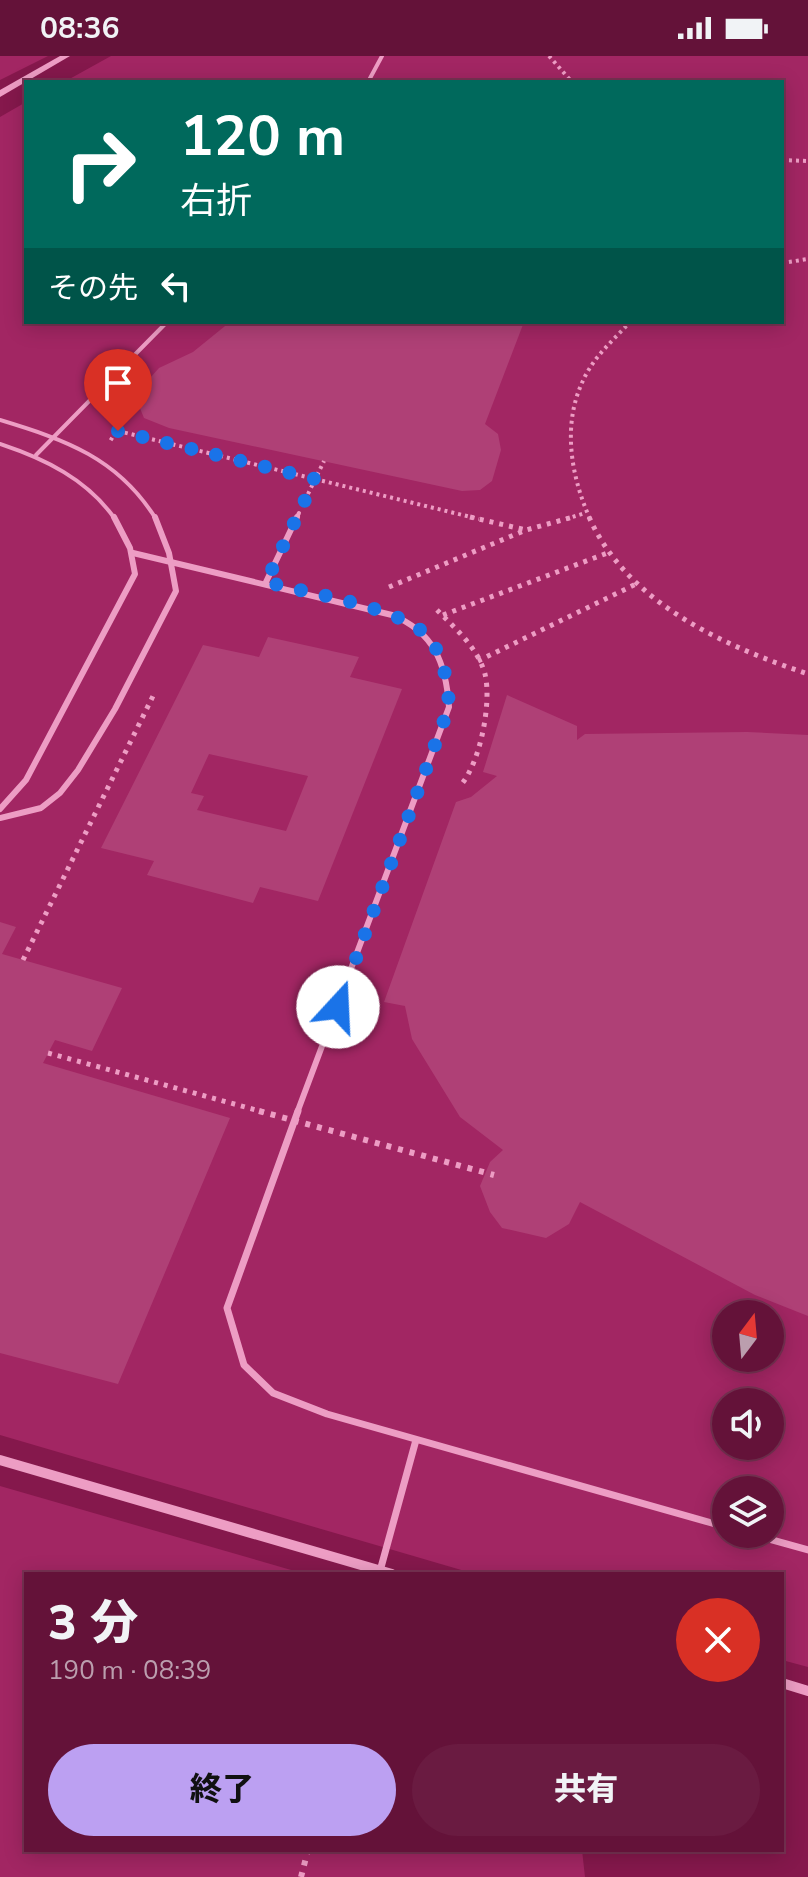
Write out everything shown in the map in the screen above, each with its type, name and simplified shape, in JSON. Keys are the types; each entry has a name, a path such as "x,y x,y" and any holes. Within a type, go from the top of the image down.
{"street":[{"path":"24,80 66,56"},
{"path":"0,94 24,80"},
{"path":"0,1460 384,1572"},
{"path":"784,1684 808,1691"}],"lane":[{"path":"369,80 382,56"},
{"path":"36,455 165,324"},
{"path":"0,420 54,435 95,454 128,479 157,522 173,562 176,591 78,774 43,808 17,817 0,818"},
{"path":"0,444 36,455 81,480 96,494 113,516 133,553 135,574 26,780 0,809"},
{"path":"266,582 299,513"},
{"path":"133,553 266,582 389,614 423,633 442,665 448,684 449,707 246,1249 227,1308 244,1365 273,1393 327,1414 712,1523"},
{"path":"380,1571 416,1440"},
{"path":"784,1543 808,1550"}],"path":[{"path":"549,56 570,80"},
{"path":"784,160 808,161"},
{"path":"784,263 808,259"},
{"path":"628,324 607,341 582,379 568,421 569,466 585,513 610,552 638,583 694,625 762,659 808,674"},
{"path":"118,431 526,530"},
{"path":"299,513 324,461"},
{"path":"389,587 526,530 585,513"},
{"path":"443,615 610,552"},
{"path":"478,661 638,583"},
{"path":"23,960 160,682"},
{"path":"48,1053 494,1175"},
{"path":"301,1877 307,1852"}],"shaded area":[{"path":"0,56 48,56 0,80"},
{"path":"111,56 808,56 808,1667 784,1661 784,1572 468,1572 0,1435 0,117 24,103 24,324 784,324 784,80 68,80"},
{"path":"0,1486 298,1572 24,1572 24,1852 582,1852 585,1877 0,1877"}],"building":[{"path":"228,324 523,324 485,424 498,434 501,450 492,481 480,490 462,491 169,428 144,418 137,401 141,388 159,368 193,352"},
{"path":"268,637 359,657 350,677 402,689 318,901 260,887 253,903 147,875 154,861 101,848 203,645 259,657","holes":["209,754 308,776 286,831 197,810 204,796 191,793"]},
{"path":"507,695 577,726 577,740 585,734 747,732 808,735 808,1316 784,1306 784,1300 768,1300 755,1295 580,1202 569,1224 546,1238 502,1228 490,1212 480,1186 490,1162 503,1150 460,1117 412,1039 405,1006 384,1002 456,802 471,797 497,776 483,772"},
{"path":"0,922 16,927 2,954 122,988 92,1051 55,1040 43,1063 230,1118 118,1384 0,1353"}],"route":[{"path":"118,431 315,479 266,582 389,614 423,633 442,665 448,684 449,707 338,1007"}]}
